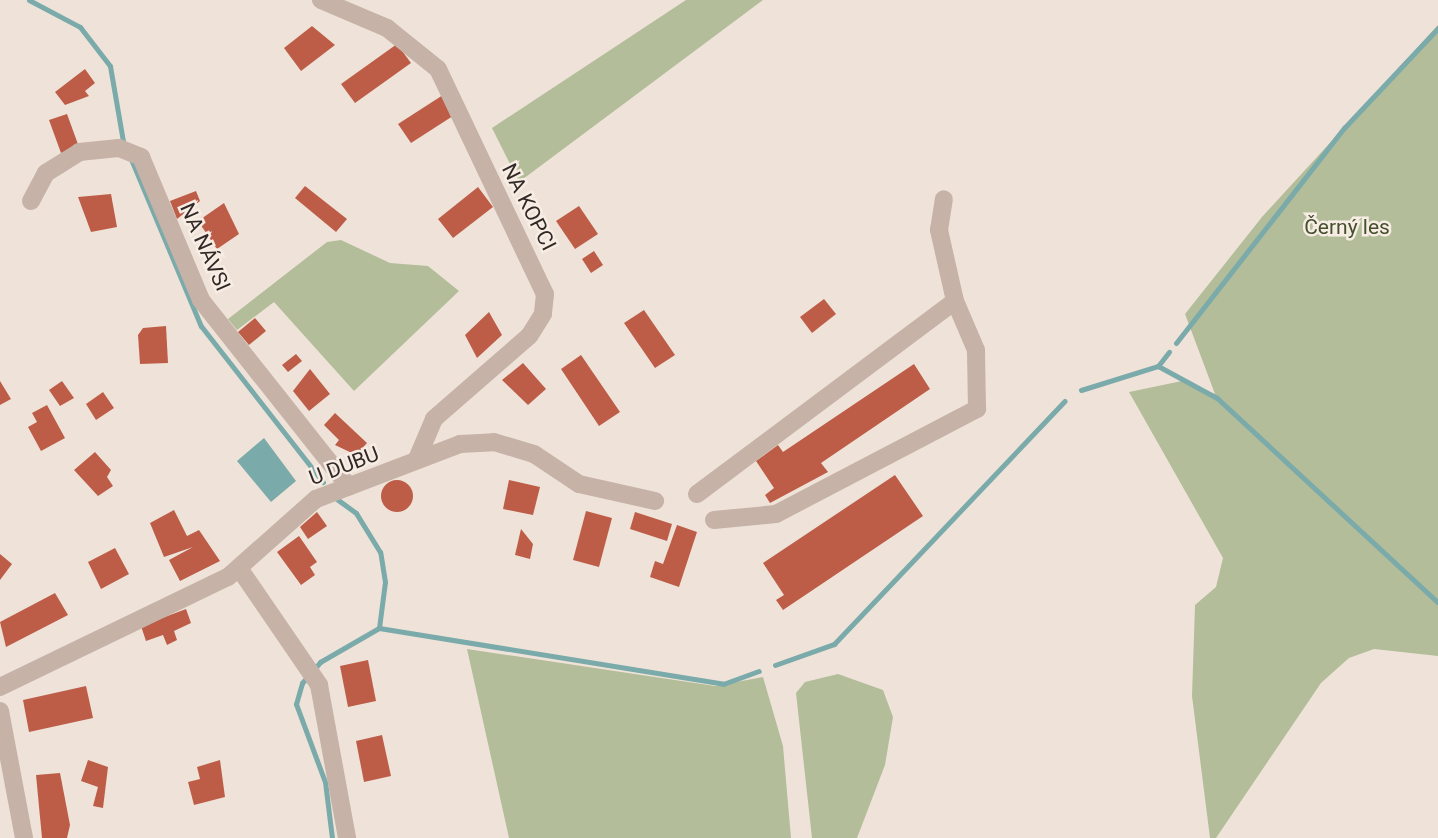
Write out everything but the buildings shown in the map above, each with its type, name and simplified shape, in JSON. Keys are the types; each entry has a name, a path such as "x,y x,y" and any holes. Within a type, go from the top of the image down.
{"street":[{"name":"NA KOPCI","path":"321,0 387,29 438,69 545,295 543,314 529,336 434,419 417,459"},
{"name":"NA NÁVSI","path":"32,201 46,173 79,152 119,148 141,157 201,300 349,487"},
{"path":"714,520 776,513 976,409 976,350 954,301 939,230 944,199"},
{"path":"697,494 954,301"},
{"name":"U DUBU","path":"0,687 239,568 285,520 316,499 460,444 494,442 534,454 579,484 655,501"},
{"path":"239,568 310,673 347,838"},
{"path":"0,711 6,769 24,838"}],"green space":[{"path":"686,0 763,0 519,182 492,128"},
{"name":"Černý les","path":"1438,25 1438,656 1374,649 1349,658 1321,683 1216,838 1210,838 1192,696 1195,605 1216,587 1223,558 1129,392 1182,381 1215,394 1185,314 1262,217"},
{"path":"341,240 390,263 428,266 459,291 354,391 274,302 237,330 228,319 327,242"},
{"path":"467,649 715,686 763,677 783,746 791,838 509,838"},
{"path":"838,674 883,690 893,717 885,765 857,838 812,838 796,693 805,682"}],"water":[{"path":"264,438 296,481 271,502 237,461"}],"waterway":[{"path":"29,0 80,27 110,66 123,141"},
{"path":"1176,343 1345,127 1438,28"},
{"path":"131,159 201,326 323,482"},
{"path":"1081,390 1158,366 1169,352"},
{"path":"1158,366 1217,398 1438,603"},
{"path":"775,665 834,644 1065,401"},
{"path":"332,838 325,782 296,704 302,683 320,662 379,628 385,582 380,552 356,513 337,499"},
{"path":"379,628 723,684 759,671"}]}
